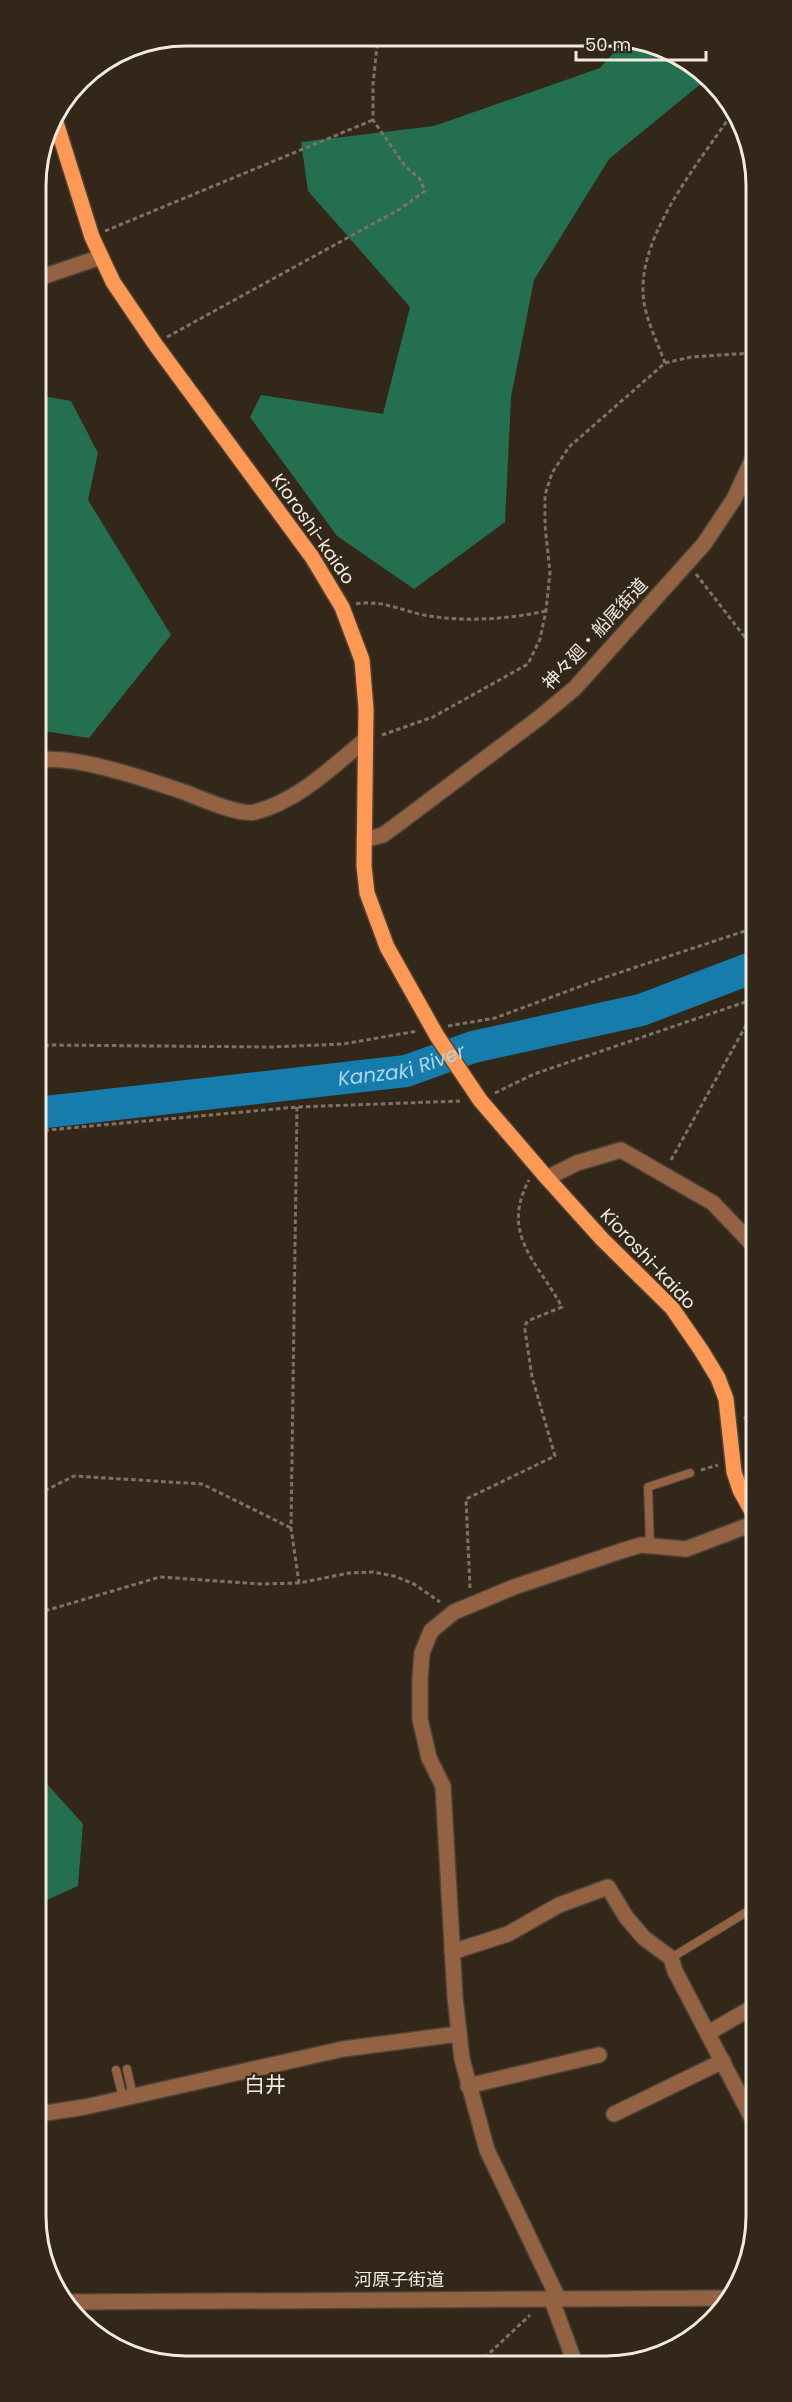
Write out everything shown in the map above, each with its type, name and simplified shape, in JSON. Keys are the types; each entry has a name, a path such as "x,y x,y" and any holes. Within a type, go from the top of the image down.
{"main road":[{"name":"Kioroshi-kaido","path":"58,130 92,237 113,282 155,344 312,557 342,607 362,660 365,740 364,840 367,892 375,918 399,971 435,1032 476,1094 546,1178 602,1239 672,1308 701,1350 718,1378 726,1399 732,1462 740,1490 745,1500"}],"street":[{"path":"47,275 101,257"},
{"name":"神々廻・船尾街道","path":"364,840 383,835 566,696 704,544 734,499 746,474"},
{"path":"47,760 67,760 90,764 225,807 252,813 286,799 316,781 365,740"},
{"path":"546,1178 577,1163 621,1150 713,1203 745,1238"},
{"path":"573,2356 552,2298 487,2150 468,2086 458,2034 443,1786 429,1758 420,1719 422,1653 431,1631 454,1612 514,1587 641,1545 686,1549 745,1527"},
{"path":"452,1952 508,1934 559,1905 608,1887 626,1917 638,1931 671,1958 675,1971 723,2061 745,2092"},
{"path":"708,2033 745,2012"},
{"path":"46,2113 128,2097 343,2049 458,2034"},
{"path":"468,2086 599,2055"},
{"path":"614,2114 723,2061"},
{"name":"河原子街道","path":"75,2301 718,2298"}],"lane":[{"path":"650,1545 648,1487 690,1473"},
{"path":"671,1958 745,1912"},
{"path":"127,2069 128,2097"},
{"path":"116,2070 128,2097"}],"path":[{"path":"155,344 400,209 425,191 420,179 405,166 373,120 373,84 377,47"},
{"path":"665,363 644,303 643,277 651,247 666,214 728,119"},
{"path":"92,237 373,120"},
{"path":"365,740 433,717 528,664 540,639 546,611 550,572 545,526 545,495 552,473 569,447 665,363 691,357 746,353"},
{"path":"687,563 746,638"},
{"path":"342,607 364,603 388,604 412,614 437,617 512,618 546,611"},
{"path":"47,1047 343,1044 435,1032 495,1018 603,978 746,931"},
{"path":"47,1130 297,1107 476,1094 746,1002"},
{"path":"663,1175 746,1026"},
{"path":"297,1107 291,1528 299,1583"},
{"path":"470,1605 470,1551 466,1499 555,1456 532,1377 525,1330 526,1323 530,1320 562,1307 524,1245 518,1230 519,1197 536,1166"},
{"path":"690,1473 732,1462"},
{"path":"46,1490 74,1476 202,1484 291,1528"},
{"path":"46,1611 160,1577 261,1584 299,1583 349,1573 373,1572 414,1584 454,1612"},
{"path":"488,2356 552,2298"}],"green space":[{"path":"618,47 633,49 676,65 701,84 609,159 534,280 511,397 505,522 414,589 337,536 250,417 261,395 383,414 410,307 308,191 301,142 434,126 600,68"},
{"path":"47,397 71,401 98,453 88,500 171,635 89,738 47,732"},
{"path":"46,1783 83,1824 78,1886 46,1900"}],"waterway":[{"name":"Kanzaki River","path":"47,1112 406,1071 473,1047 641,1010 746,970"}],"district":[{"name":"白井","path":"265,2085"}]}
